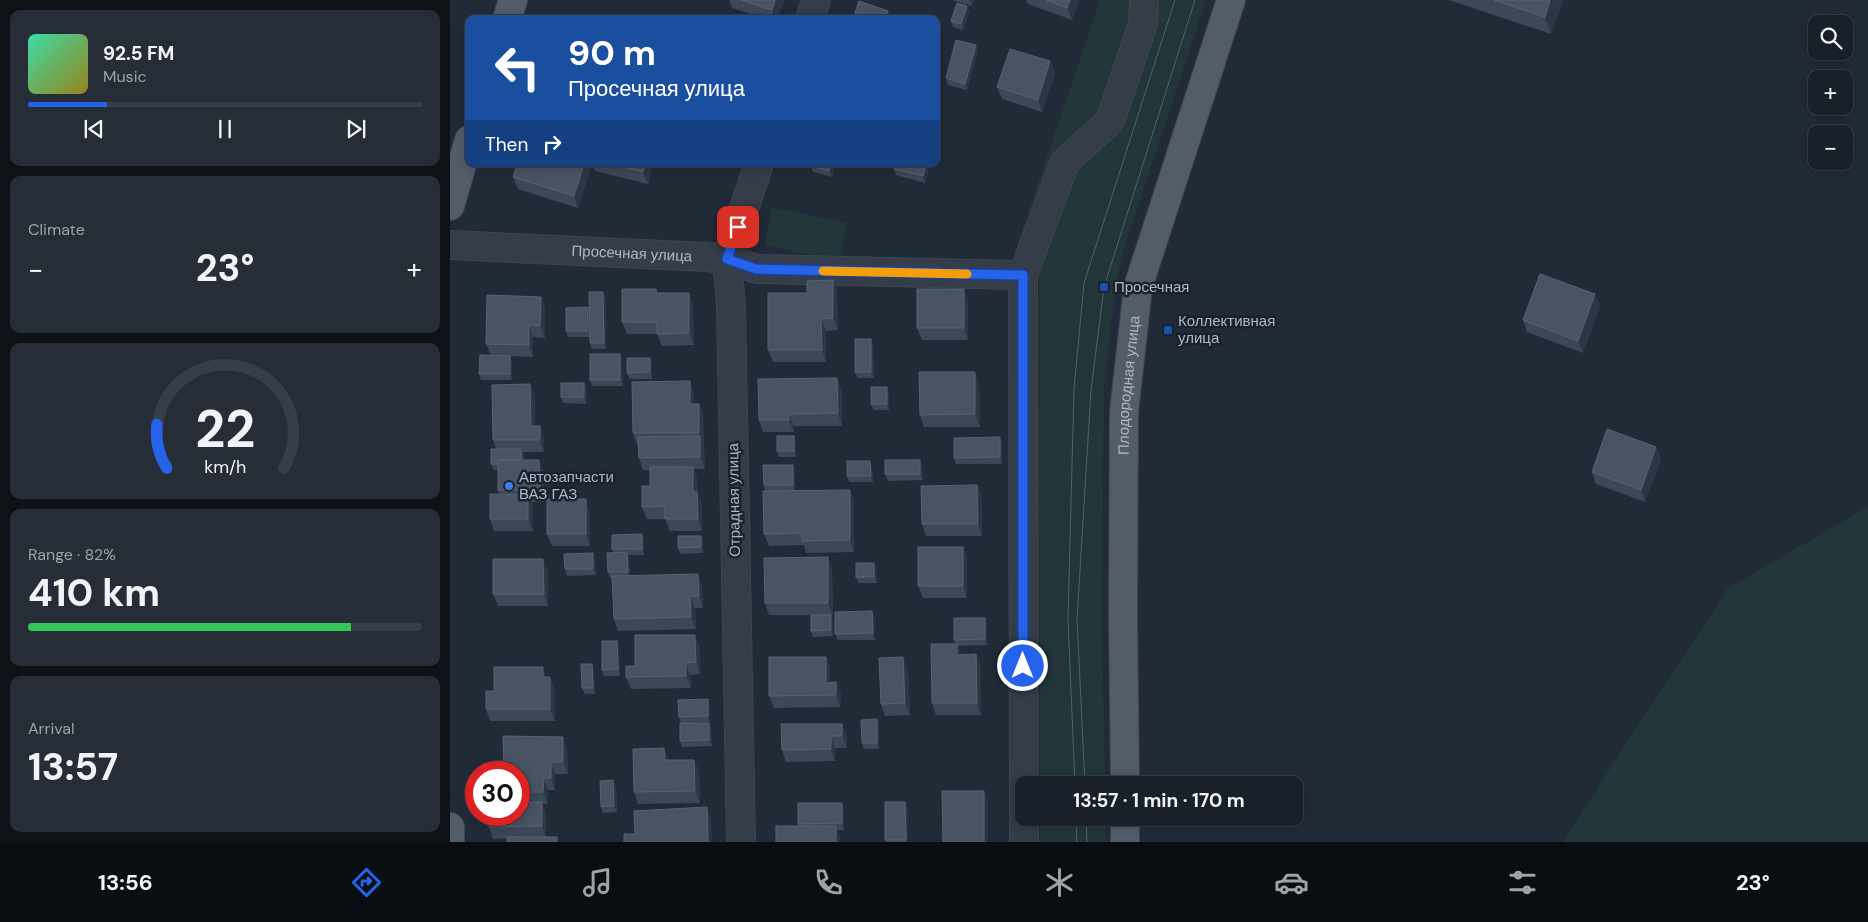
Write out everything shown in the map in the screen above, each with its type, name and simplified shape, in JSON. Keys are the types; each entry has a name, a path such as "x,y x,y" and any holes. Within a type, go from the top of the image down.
{"main road":[{"name":"Плодородная улица","path":"1125,776 1123,625 1124,412 1138,287 1231,0"},
{"path":"450,206 465,154"},
{"path":"1125,826 1125,842"},
{"path":"450,827 450,842"}],"street":[{"path":"811,15 816,0"},
{"path":"1024,842 1023,275 1065,162 1110,121 1144,24 1144,0"},
{"name":"Отрадная улица","path":"741,842 731,316 727,259 758,167"},
{"name":"Просечная улица","path":"450,244 706,257 727,259 756,269 1023,275"}],"shaded area":[{"path":"1100,0 1206,0 1121,258 1112,318 1104,388 1102,619 1105,776 1040,776 1039,278 1015,251"},
{"path":"772,207 847,223 839,261 765,245"},
{"path":"1868,507 1868,842 1562,842 1728,588"},
{"path":"1040,826 1105,826 1106,842 1040,842"}],"building":[{"path":"741,0 775,0 772,10"},
{"path":"1046,0 1070,0 1067,8"},
{"path":"1494,0 1550,0 1545,17"},
{"path":"859,1 888,11 887,15 854,15"},
{"path":"957,3 967,6 961,24 951,21"},
{"path":"956,40 976,45 965,84 946,78"},
{"path":"1010,49 1050,61 1038,100 997,87"},
{"path":"516,167 583,167 574,196 513,177"},
{"path":"623,167 644,167 643,172"},
{"path":"815,167 830,167 829,171"},
{"path":"894,167 925,167 923,176 894,169"},
{"path":"1540,274 1595,294 1578,341 1523,320"},
{"path":"833,280 833,318 821,319 822,350 768,350 768,293 807,293 807,281"},
{"path":"622,289 656,289 656,293 689,293 689,333 657,334 657,322 622,322"},
{"path":"917,289 964,289 964,328 917,328"},
{"path":"589,292 603,292 604,343 590,343"},
{"path":"487,295 541,297 540,326 529,325 529,345 486,344"},
{"path":"588,307 588,331 566,331 566,308"},
{"path":"855,339 871,339 871,372 855,372"},
{"path":"590,354 620,354 620,380 590,380"},
{"path":"480,355 510,356 510,374 479,374"},
{"path":"627,358 650,358 650,372 627,373"},
{"path":"919,372 975,372 975,414 920,415"},
{"path":"837,378 838,413 789,414 789,420 759,420 758,379"},
{"path":"690,381 690,404 699,404 699,433 633,433 632,382"},
{"path":"561,383 584,383 584,397 561,397"},
{"path":"530,384 531,426 540,426 540,440 493,440 492,385"},
{"path":"871,387 887,387 887,404 871,404"},
{"path":"1607,429 1656,447 1641,490 1592,472"},
{"path":"700,436 700,457 639,458 638,437"},
{"path":"777,436 794,436 794,451 777,451"},
{"path":"1000,437 1000,457 954,458 954,438"},
{"path":"491,449 521,449 522,460 498,460 498,464 491,464"},
{"path":"498,460 539,460 540,490 498,490"},
{"path":"885,460 920,460 920,474 885,474"},
{"path":"847,461 870,461 871,476 847,476"},
{"path":"763,465 793,465 793,485 764,485"},
{"path":"650,467 693,467 693,492 697,492 698,519 665,519 665,506 642,507 642,486 650,486"},
{"path":"977,485 978,524 922,524 921,486"},
{"path":"850,490 850,540 802,541 802,533 764,534 763,491"},
{"path":"490,494 528,495 528,519 490,519"},
{"path":"547,499 586,499 586,534 547,534"},
{"path":"642,534 642,549 612,549 612,535"},
{"path":"678,536 701,536 701,547 678,548"},
{"path":"918,547 963,547 963,586 918,586"},
{"path":"627,552 628,572 608,572 607,553"},
{"path":"593,553 593,569 565,569 564,554"},
{"path":"828,557 828,603 765,603 764,558"},
{"path":"493,559 543,559 544,594 493,594"},
{"path":"856,563 874,563 874,577 856,577"},
{"path":"698,574 699,596 690,596 691,617 614,619 612,576"},
{"path":"872,611 873,633 835,634 835,612"},
{"path":"811,615 831,615 831,630 811,631"},
{"path":"954,618 985,618 985,639 954,640"},
{"path":"635,635 695,635 696,662 686,663 686,676 626,677 626,666 635,666"},
{"path":"602,641 617,641 618,669 602,670"},
{"path":"931,644 957,644 957,655 976,654 977,703 932,703"},
{"path":"769,657 826,657 826,683 836,682 836,695 769,696"},
{"path":"903,657 905,703 881,704 879,658"},
{"path":"581,664 592,664 593,688 582,688"},
{"path":"494,667 543,667 543,677 550,677 550,709 486,709 486,691 494,691"},
{"path":"708,699 708,716 679,717 678,700"},
{"path":"877,719 877,743 862,743 861,720"},
{"path":"680,723 709,723 709,740 680,741"},
{"path":"781,724 842,724 842,736 831,736 831,749 782,750"},
{"path":"503,736 563,737 563,762 551,762 551,778 544,778 543,792 530,792 530,761 504,761"},
{"path":"664,748 665,760 694,760 695,791 634,792 633,749"},
{"path":"613,780 614,806 601,807 600,781"},
{"path":"942,791 984,791 984,842 943,842"},
{"path":"542,802 542,826 489,827 530,826 530,803"},
{"path":"885,802 905,802 906,840 885,840"},
{"path":"798,803 842,803 842,823 798,824"},
{"path":"707,807 708,842 624,842 624,834 635,834 634,811"},
{"path":"776,826 836,826 836,842 776,842"},
{"path":"507,837 557,837 557,842 507,842"}],"tram line":[{"path":"1075,776 1068,618 1074,389 1084,283 1175,0"},
{"path":"1085,776 1077,619 1091,390 1104,287 1195,0"},
{"path":"1076,826 1077,842"},
{"path":"1086,826 1087,842"}],"slow traffic":[{"path":"823,271 967,274"}],"place":[{"name":"Просечная","path":"1104,287"},
{"name":"Коллективная улица","path":"1168,330"},
{"name":"Автозапчасти ВАЗ ГАЗ","path":"509,486"}],"route":[{"path":"738,227 727,259 756,269 1023,275 1023,666"}]}
